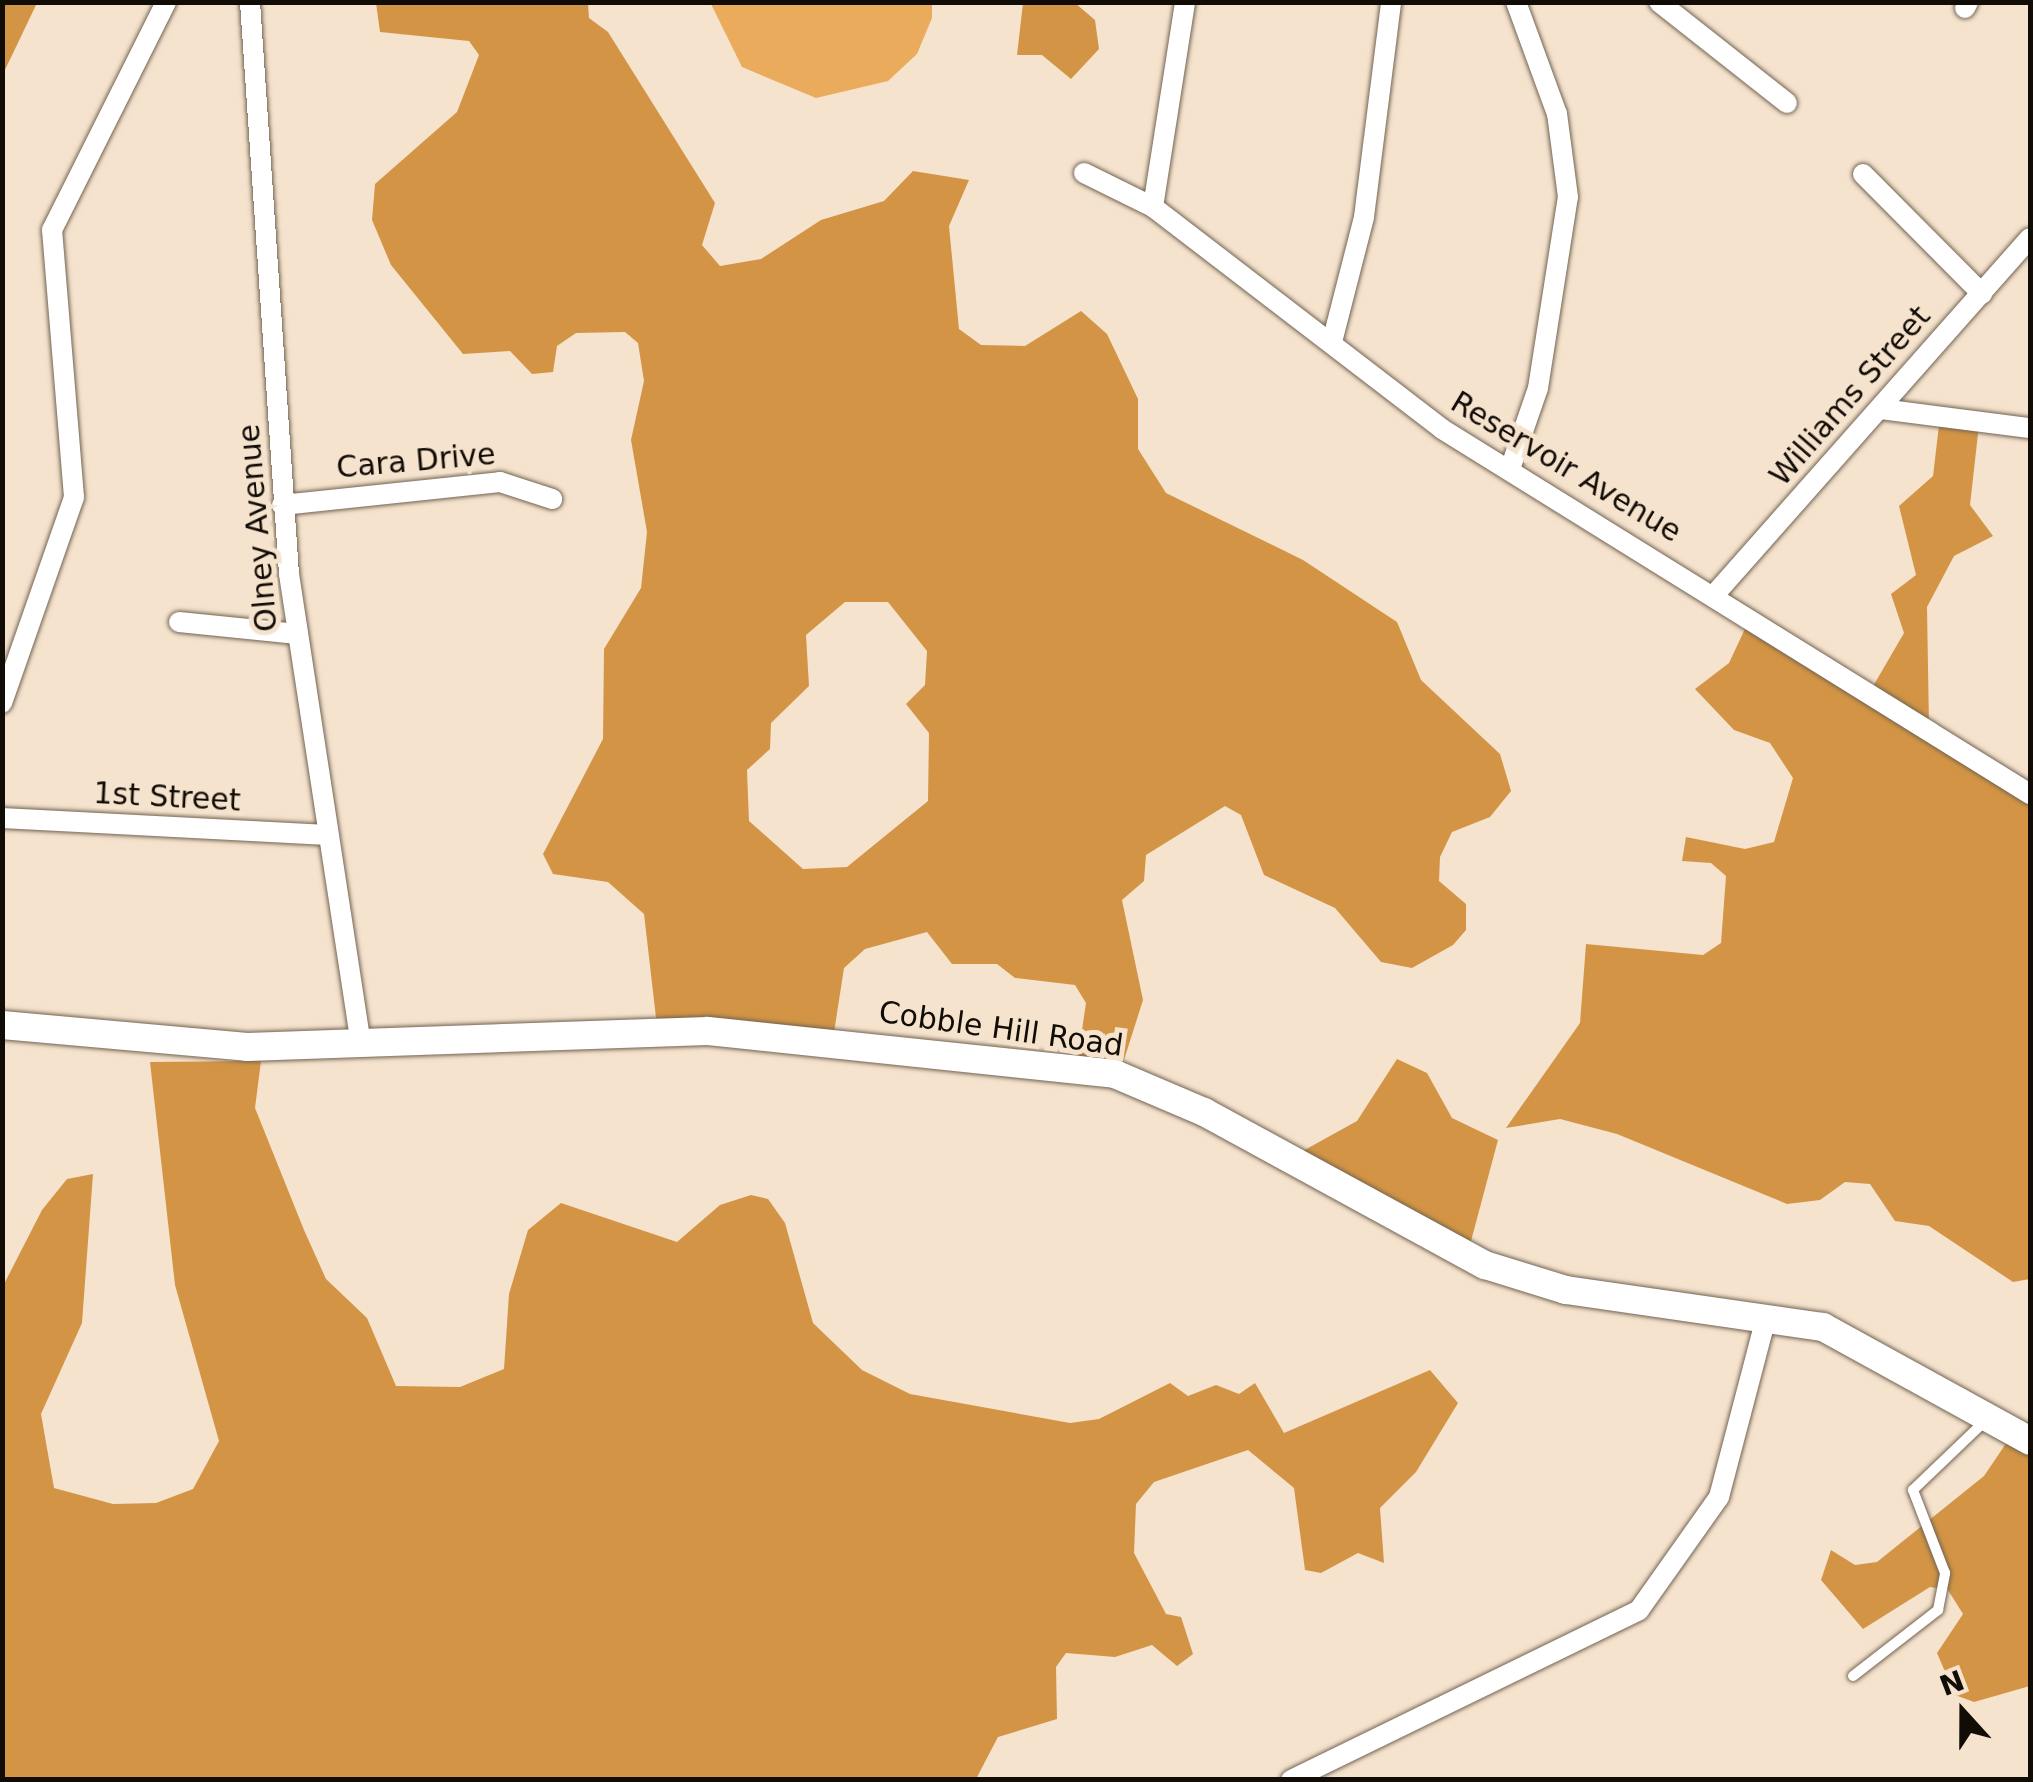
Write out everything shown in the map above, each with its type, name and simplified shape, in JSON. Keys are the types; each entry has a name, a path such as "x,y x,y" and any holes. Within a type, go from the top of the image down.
{"street":[{"path":"2,703 74,497 52,230 166,2"},
{"name":"Olney Avenue","path":"250,2 282,505 297,634 361,1045"},
{"path":"1152,206 1185,2"},
{"path":"1332,342 1364,217 1391,2"},
{"path":"1510,469 1538,388 1568,197 1557,114 1516,2"},
{"path":"1659,2 1787,103"},
{"name":"Reservoir Avenue","path":"1084,173 1152,206 1332,342 1510,469 2030,794"},
{"path":"1863,174 1982,294"},
{"name":"Williams Street","path":"1715,594 2030,238"},
{"path":"1882,409 2030,428"},
{"name":"Cara Drive","path":"282,505 500,482 552,498"},
{"path":"179,622 297,634"},
{"name":"1st Street","path":"2,818 328,835"},
{"name":"Cobble Hill Road","path":"2,1025 195,1046 361,1045 708,1031 1074,1066 1204,1112 1536,1284 1766,1318 1856,1338 2030,1441"},
{"path":"1291,1780 1616,1625 1663,1584 1719,1496 1766,1318"}],"lane":[{"path":"1853,1676 1938,1610 1944,1573 1913,1490 1990,1416"}],"shaded area":[{"path":"2,3 37,3 3,74"},
{"path":"376,3 588,3 589,18 608,32 715,203 702,245 720,266 761,259 821,220 884,201 913,171 969,180 949,226 959,329 981,345 1025,346 1081,311 1107,334 1138,399 1138,449 1166,493 1303,560 1397,622 1421,680 1500,754 1511,791 1490,817 1452,832 1440,857 1439,881 1466,904 1466,930 1453,945 1412,968 1381,962 1335,908 1264,875 1241,815 1225,806 1146,855 1144,881 1122,900 1143,1000 1117,1082 1076,1070 1086,1003 1075,985 1015,978 997,964 952,964 927,932 865,949 844,968 833,1039 658,1035 644,914 608,882 553,874 543,854 603,739 604,649 641,588 647,532 631,440 644,381 638,343 625,332 576,333 557,346 553,372 532,374 510,351 463,354 391,265 372,220 375,184 457,112 479,55 469,41 380,32","holes":["845,602 888,602 927,651 925,685 906,704 929,733 928,801 847,867 803,869 749,821 747,770 770,749 771,723 809,686 806,635"]},
{"path":"1023,3 1075,3 1095,20 1099,49 1071,79 1042,55 1017,55"},
{"path":"1939,425 1979,425 1970,505 1993,536 1954,556 1927,607 1929,726 2030,791 2030,1279 2013,1282 1929,1226 1895,1221 1870,1184 1845,1182 1820,1200 1787,1204 1617,1134 1560,1119 1506,1128 1580,1023 1586,944 1703,955 1721,943 1726,876 1711,863 1682,861 1686,837 1745,849 1774,842 1793,778 1770,743 1734,730 1695,689 1729,663 1750,618 1872,688 1904,633 1891,594 1916,575 1899,506 1933,476"},
{"path":"1397,1059 1427,1073 1452,1118 1498,1140 1467,1256 1301,1152 1357,1121"},
{"path":"261,1061 255,1108 304,1230 326,1279 367,1318 396,1386 460,1387 504,1369 509,1294 528,1230 561,1203 677,1242 720,1205 751,1195 768,1199 785,1223 813,1323 862,1370 910,1394 1070,1423 1099,1419 1170,1383 1188,1396 1216,1385 1239,1394 1255,1383 1284,1433 1430,1370 1458,1403 1416,1472 1380,1508 1384,1563 1358,1553 1321,1573 1305,1570 1294,1488 1248,1450 1154,1482 1136,1504 1134,1553 1166,1614 1181,1617 1193,1654 1177,1666 1152,1645 1115,1657 1066,1653 1056,1667 1057,1719 998,1737 976,1779 3,1779 3,1286 42,1210 67,1179 93,1174 82,1323 41,1414 54,1488 113,1504 156,1503 193,1489 219,1441 175,1285 150,1062"},
{"path":"2009,1439 2030,1447 2030,1686 1974,1702 1955,1695 1937,1653 1963,1614 1948,1590 1930,1587 1863,1629 1821,1580 1831,1550 1855,1565 1877,1562 1984,1476"}],"building":[{"path":"710,2 932,2 932,18 917,54 888,81 816,98 742,67"}]}
